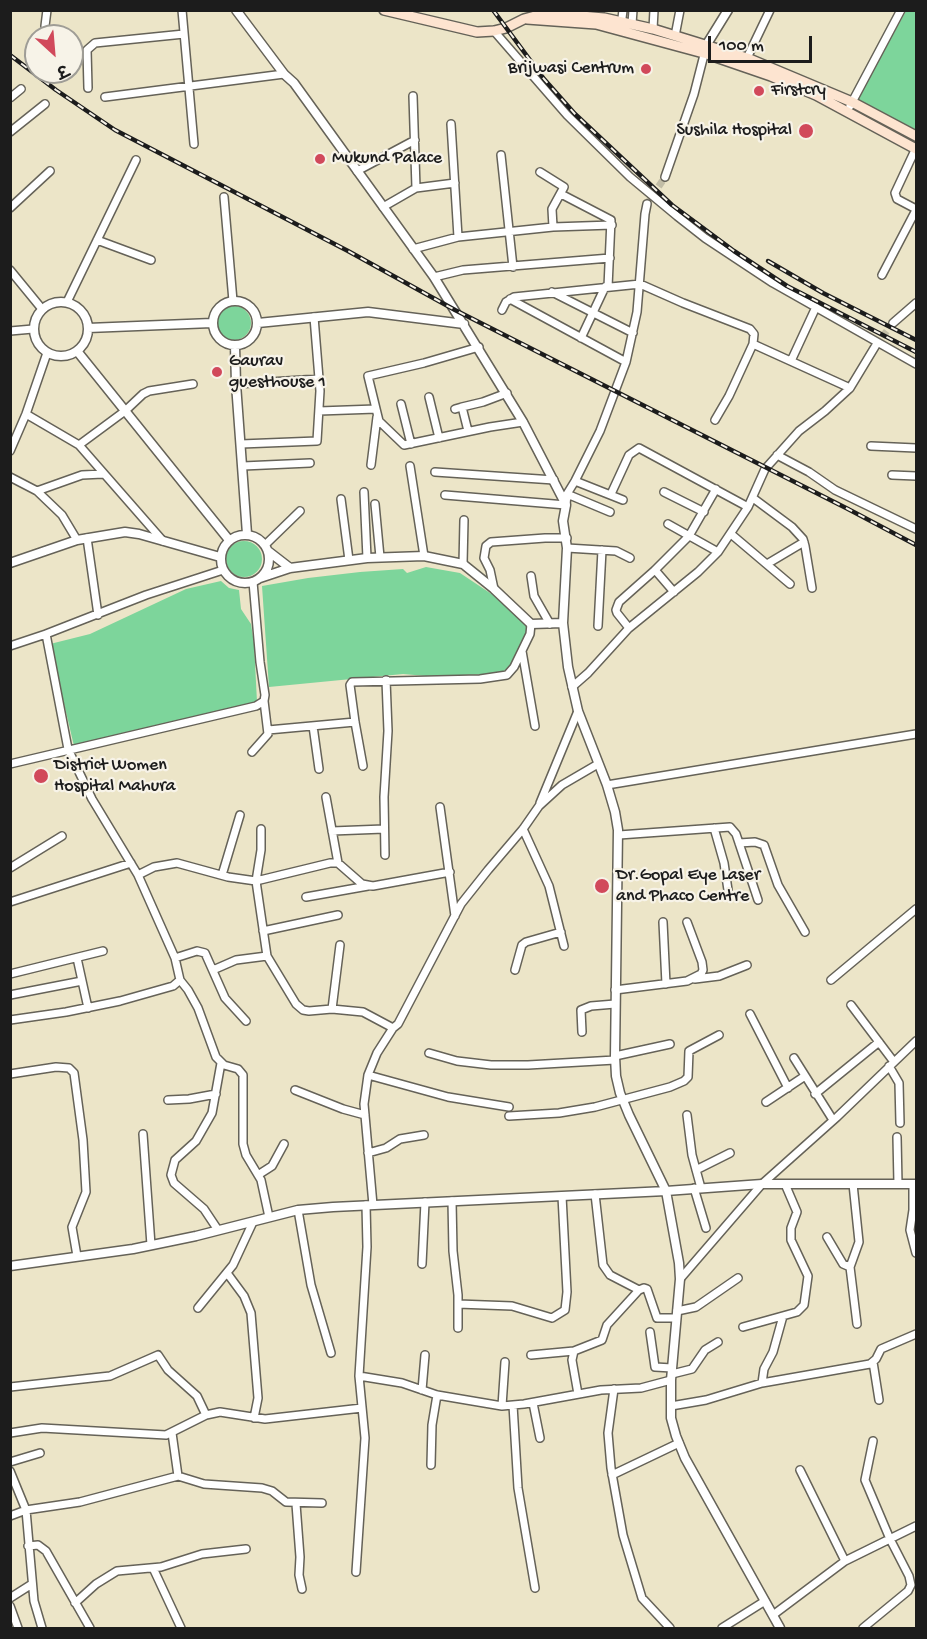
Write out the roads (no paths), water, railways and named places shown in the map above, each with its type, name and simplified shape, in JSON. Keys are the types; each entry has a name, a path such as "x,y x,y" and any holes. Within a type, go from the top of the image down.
{"main road":[{"path":"384,10 477,32 506,28 524,19 621,26 747,58 849,107 916,149"},
{"path":"621,26 632,24 675,36 916,136"}],"street":[{"path":"182,10 194,144"},
{"path":"236,10 284,74 294,83 434,277 524,422 566,505"},
{"path":"621,26 623,10"},
{"path":"632,24 633,10"},
{"path":"653,29 654,10"},
{"path":"675,36 680,10"},
{"path":"665,177 694,94 706,49 728,10"},
{"path":"747,58 770,10"},
{"path":"849,107 902,10"},
{"path":"494,31 567,115 649,194 715,245 773,284 916,364"},
{"path":"88,88 87,50 95,43 184,34"},
{"path":"105,97 284,74"},
{"path":"10,98 21,89"},
{"path":"413,96 416,188"},
{"path":"10,132 45,104"},
{"path":"451,124 458,237"},
{"path":"357,171 415,140"},
{"path":"882,275 916,210 897,199 895,193 916,149"},
{"path":"501,155 513,267"},
{"path":"67,302 136,160"},
{"path":"10,208 50,171"},
{"path":"540,172 564,187 552,209 553,227"},
{"path":"383,207 416,188 455,183"},
{"path":"561,194 608,218 612,225 607,287 581,338"},
{"path":"224,197 233,301"},
{"path":"647,204 640,284 626,362 600,431 567,494 563,521 567,538 564,645 578,711 607,785 619,835 615,990 616,1077 622,1099 666,1191 677,1246 680,1279 672,1374 671,1418 679,1443 718,1519 780,1629"},
{"path":"413,249 458,237 553,227 612,225"},
{"path":"97,240 151,260"},
{"path":"434,277 463,270 610,258"},
{"path":"10,270 42,309"},
{"path":"502,310 510,299 552,292 640,284 750,329 754,334 753,344 715,420"},
{"path":"552,292 633,333"},
{"path":"510,299 626,362"},
{"path":"233,301 247,304 253,309 258,322 254,336 242,345 236,346 222,342 213,330 212,323 216,311 226,302 233,301"},
{"path":"58,302 67,302 82,312 88,328 83,345 77,351 60,357 47,352 36,343 33,329 36,316 42,309 58,302"},
{"path":"893,323 916,303"},
{"path":"791,361 816,307"},
{"path":"258,322 368,312 464,324"},
{"path":"242,444 316,441 319,379 314,317"},
{"path":"88,328 212,323"},
{"path":"10,331 33,329"},
{"path":"753,344 850,388"},
{"path":"572,687 629,628 698,572 718,552 748,507 765,469 799,431 850,388 876,345"},
{"path":"236,346 236,384 247,534"},
{"path":"479,347 368,376 380,421 401,444 524,422"},
{"path":"77,351 229,540"},
{"path":"10,450 26,414 47,352"},
{"path":"236,384 319,379"},
{"path":"79,445 148,391 193,384"},
{"path":"468,431 459,408 507,393"},
{"path":"429,397 439,438"},
{"path":"400,404 411,444"},
{"path":"319,411 377,412"},
{"path":"371,465 377,412"},
{"path":"26,414 79,445 164,541"},
{"path":"871,446 916,448"},
{"path":"611,494 629,455 639,448 748,507"},
{"path":"777,455 809,472 835,490 916,529"},
{"path":"243,466 310,463"},
{"path":"410,466 424,556"},
{"path":"435,472 554,480"},
{"path":"37,491 82,475 103,474"},
{"path":"892,476 916,476"},
{"path":"10,477 37,491 62,515 77,540"},
{"path":"575,481 623,500"},
{"path":"629,628 617,613 616,606 689,536 716,489"},
{"path":"364,492 367,558"},
{"path":"664,492 704,512"},
{"path":"567,494 610,512"},
{"path":"445,495 566,505"},
{"path":"753,498 798,532 804,542 812,588"},
{"path":"341,499 349,560"},
{"path":"375,504 380,557"},
{"path":"252,752 266,738 268,730 264,701 266,695 260,663 257,580 268,566 267,548 300,512"},
{"path":"463,564 464,520"},
{"path":"668,524 718,552"},
{"path":"10,563 77,540 125,532 220,558"},
{"path":"290,568 260,539 247,534 229,540 222,549 220,558 223,570 230,579 237,582 257,580 290,568 367,558 424,556 463,564 531,624 563,623"},
{"path":"732,534 790,584"},
{"path":"87,538 98,615"},
{"path":"494,589 484,558 486,546 490,542 567,538"},
{"path":"767,564 804,542"},
{"path":"567,548 616,551 630,558"},
{"path":"598,626 602,550"},
{"path":"10,646 98,615 146,595 223,570"},
{"path":"655,570 674,592"},
{"path":"531,576 534,596 550,624"},
{"path":"363,766 350,685 352,681 497,678 507,675 514,667 530,633 531,624"},
{"path":"46,634 68,750 92,800 138,875 175,958 180,980 198,1008 216,1057 221,1063 238,1069 243,1075 243,1144 246,1155 263,1186 269,1217"},
{"path":"522,649 535,726"},
{"path":"385,855 388,731 386,680"},
{"path":"10,764 256,706 264,701"},
{"path":"356,1572 365,1438 359,1376 370,1205 365,1115 365,1088 368,1075 377,1053 398,1024 461,904 523,829 539,806 578,711"},
{"path":"268,730 355,722"},
{"path":"313,726 319,769"},
{"path":"607,785 916,734"},
{"path":"539,806 562,785 598,764"},
{"path":"326,797 338,864"},
{"path":"440,807 455,916"},
{"path":"222,875 240,815"},
{"path":"619,835 730,827 739,843 758,900"},
{"path":"714,828 724,862 728,890"},
{"path":"261,829 261,850 256,881 267,956 299,1007 309,1011 363,1012 393,1028"},
{"path":"332,831 384,829"},
{"path":"523,829 549,886 564,946"},
{"path":"10,868 62,836"},
{"path":"739,843 755,842 764,845 778,885 805,932"},
{"path":"10,893 13,901 131,863"},
{"path":"138,875 154,867 177,863 256,881 330,863 338,864 368,886"},
{"path":"306,897 368,886 390,885 450,872"},
{"path":"831,980 916,909"},
{"path":"263,931 338,915"},
{"path":"663,922 666,984"},
{"path":"687,922 703,966 700,974 693,979"},
{"path":"515,970 522,945 561,932"},
{"path":"332,1010 340,945"},
{"path":"10,974 103,951"},
{"path":"175,958 202,951 225,998 246,1021"},
{"path":"213,970 236,960 267,956"},
{"path":"77,958 88,1008"},
{"path":"615,990 714,977 747,964"},
{"path":"10,1020 120,1001 173,986 180,980"},
{"path":"10,995 82,981"},
{"path":"582,1032 581,1010 591,1006 615,1004"},
{"path":"851,1005 879,1042 892,1064 899,1083 900,1123"},
{"path":"750,1014 788,1088"},
{"path":"509,1116 559,1113 594,1107 670,1088 684,1081 688,1074 689,1051 719,1035"},
{"path":"680,1279 762,1184 916,1041"},
{"path":"815,1094 879,1042"},
{"path":"429,1053 457,1061 491,1065 528,1065 615,1058 670,1044"},
{"path":"794,1058 833,1120"},
{"path":"218,1230 204,1209 174,1184 171,1175 175,1160 193,1145 205,1128 214,1108 221,1063"},
{"path":"10,1074 56,1067 69,1068 74,1073 83,1140 86,1192 72,1227 77,1256"},
{"path":"368,1075 448,1097 509,1107"},
{"path":"766,1102 805,1076"},
{"path":"295,1090 365,1115"},
{"path":"168,1100 216,1094"},
{"path":"687,1114 697,1188 706,1228"},
{"path":"143,1134 151,1245"},
{"path":"368,1153 380,1151 400,1140 424,1136"},
{"path":"897,1137 898,1184"},
{"path":"258,1175 272,1166 284,1144"},
{"path":"696,1170 730,1153"},
{"path":"10,1266 151,1245 298,1210 762,1184 915,1184 910,1230 916,1253"},
{"path":"742,1327 783,1316 802,1309 804,1305 808,1276 791,1240 791,1228 797,1212 785,1184"},
{"path":"854,1184 859,1242 850,1267 857,1324"},
{"path":"595,1194 603,1265 610,1275 639,1290"},
{"path":"458,1304 512,1306 552,1318 565,1310 567,1292 562,1196"},
{"path":"452,1201 458,1328"},
{"path":"422,1263 425,1202"},
{"path":"298,1210 311,1285 331,1353"},
{"path":"198,1308 233,1265 253,1221"},
{"path":"826,1237 843,1264 850,1267"},
{"path":"227,1273 244,1296 251,1313 258,1398 254,1418"},
{"path":"531,1355 574,1351 602,1340 607,1325 639,1290 647,1289 657,1318 677,1315 696,1307 738,1278"},
{"path":"762,1383 764,1369 773,1352 783,1316"},
{"path":"650,1332 655,1367 672,1374"},
{"path":"879,1400 873,1362 881,1349 916,1334"},
{"path":"359,1376 402,1383 437,1395 502,1406 513,1405 614,1389 641,1388 672,1374 692,1369 705,1350 718,1342"},
{"path":"574,1351 572,1360 578,1394"},
{"path":"10,1387 110,1376 158,1354 168,1370 197,1396 206,1415"},
{"path":"422,1390 425,1355"},
{"path":"502,1406 505,1362"},
{"path":"671,1407 706,1400 762,1383 873,1362"},
{"path":"614,1389 608,1433 612,1475 623,1535 638,1589 648,1606 670,1629"},
{"path":"430,1465 432,1425 437,1395"},
{"path":"533,1402 540,1438"},
{"path":"513,1405 518,1488 535,1588"},
{"path":"10,1433 42,1428 166,1435 206,1415 220,1412 254,1418 362,1408"},
{"path":"172,1433 178,1476"},
{"path":"863,1629 908,1591 911,1585 865,1480 873,1441"},
{"path":"612,1475 679,1443"},
{"path":"10,1462 40,1452"},
{"path":"800,1470 845,1561"},
{"path":"10,1471 26,1510 34,1601 42,1629"},
{"path":"10,1516 26,1510 80,1502 178,1476 204,1484 262,1488 272,1491 286,1502 296,1504 322,1503"},
{"path":"296,1504 299,1575 302,1589"},
{"path":"772,1615 845,1561 916,1526"},
{"path":"28,1546 38,1545 46,1551 90,1629"},
{"path":"75,1604 96,1584 117,1571 153,1568 202,1554 246,1549"},
{"path":"153,1568 181,1629"},
{"path":"10,1598 32,1584"},
{"path":"722,1629 765,1601"},
{"path":"10,1606 18,1629"}],"tunnel":[{"path":"647,204 665,177"},
{"path":"876,345 893,323"}],"railway":[{"path":"493,10 544,79 575,114 672,205 734,251 787,286 916,352"},
{"path":"10,55 115,130 348,251 455,310 916,545"},
{"path":"768,261 823,293 916,340"}],"place":[{"name":"Brijwasi Centrum","path":"646,69"},
{"name":"Firstcry","path":"759,91"},
{"name":"Sushila Hospital","path":"806,131"},
{"name":"Mukund Palace","path":"320,159"},
{"name":"Gaurav guesthouse 1","path":"217,372"},
{"name":"District Women Hospital Mahura","path":"41,776"},
{"name":"Dr.Gopal Eye Laser and Phaco Centre","path":"602,886"}]}
